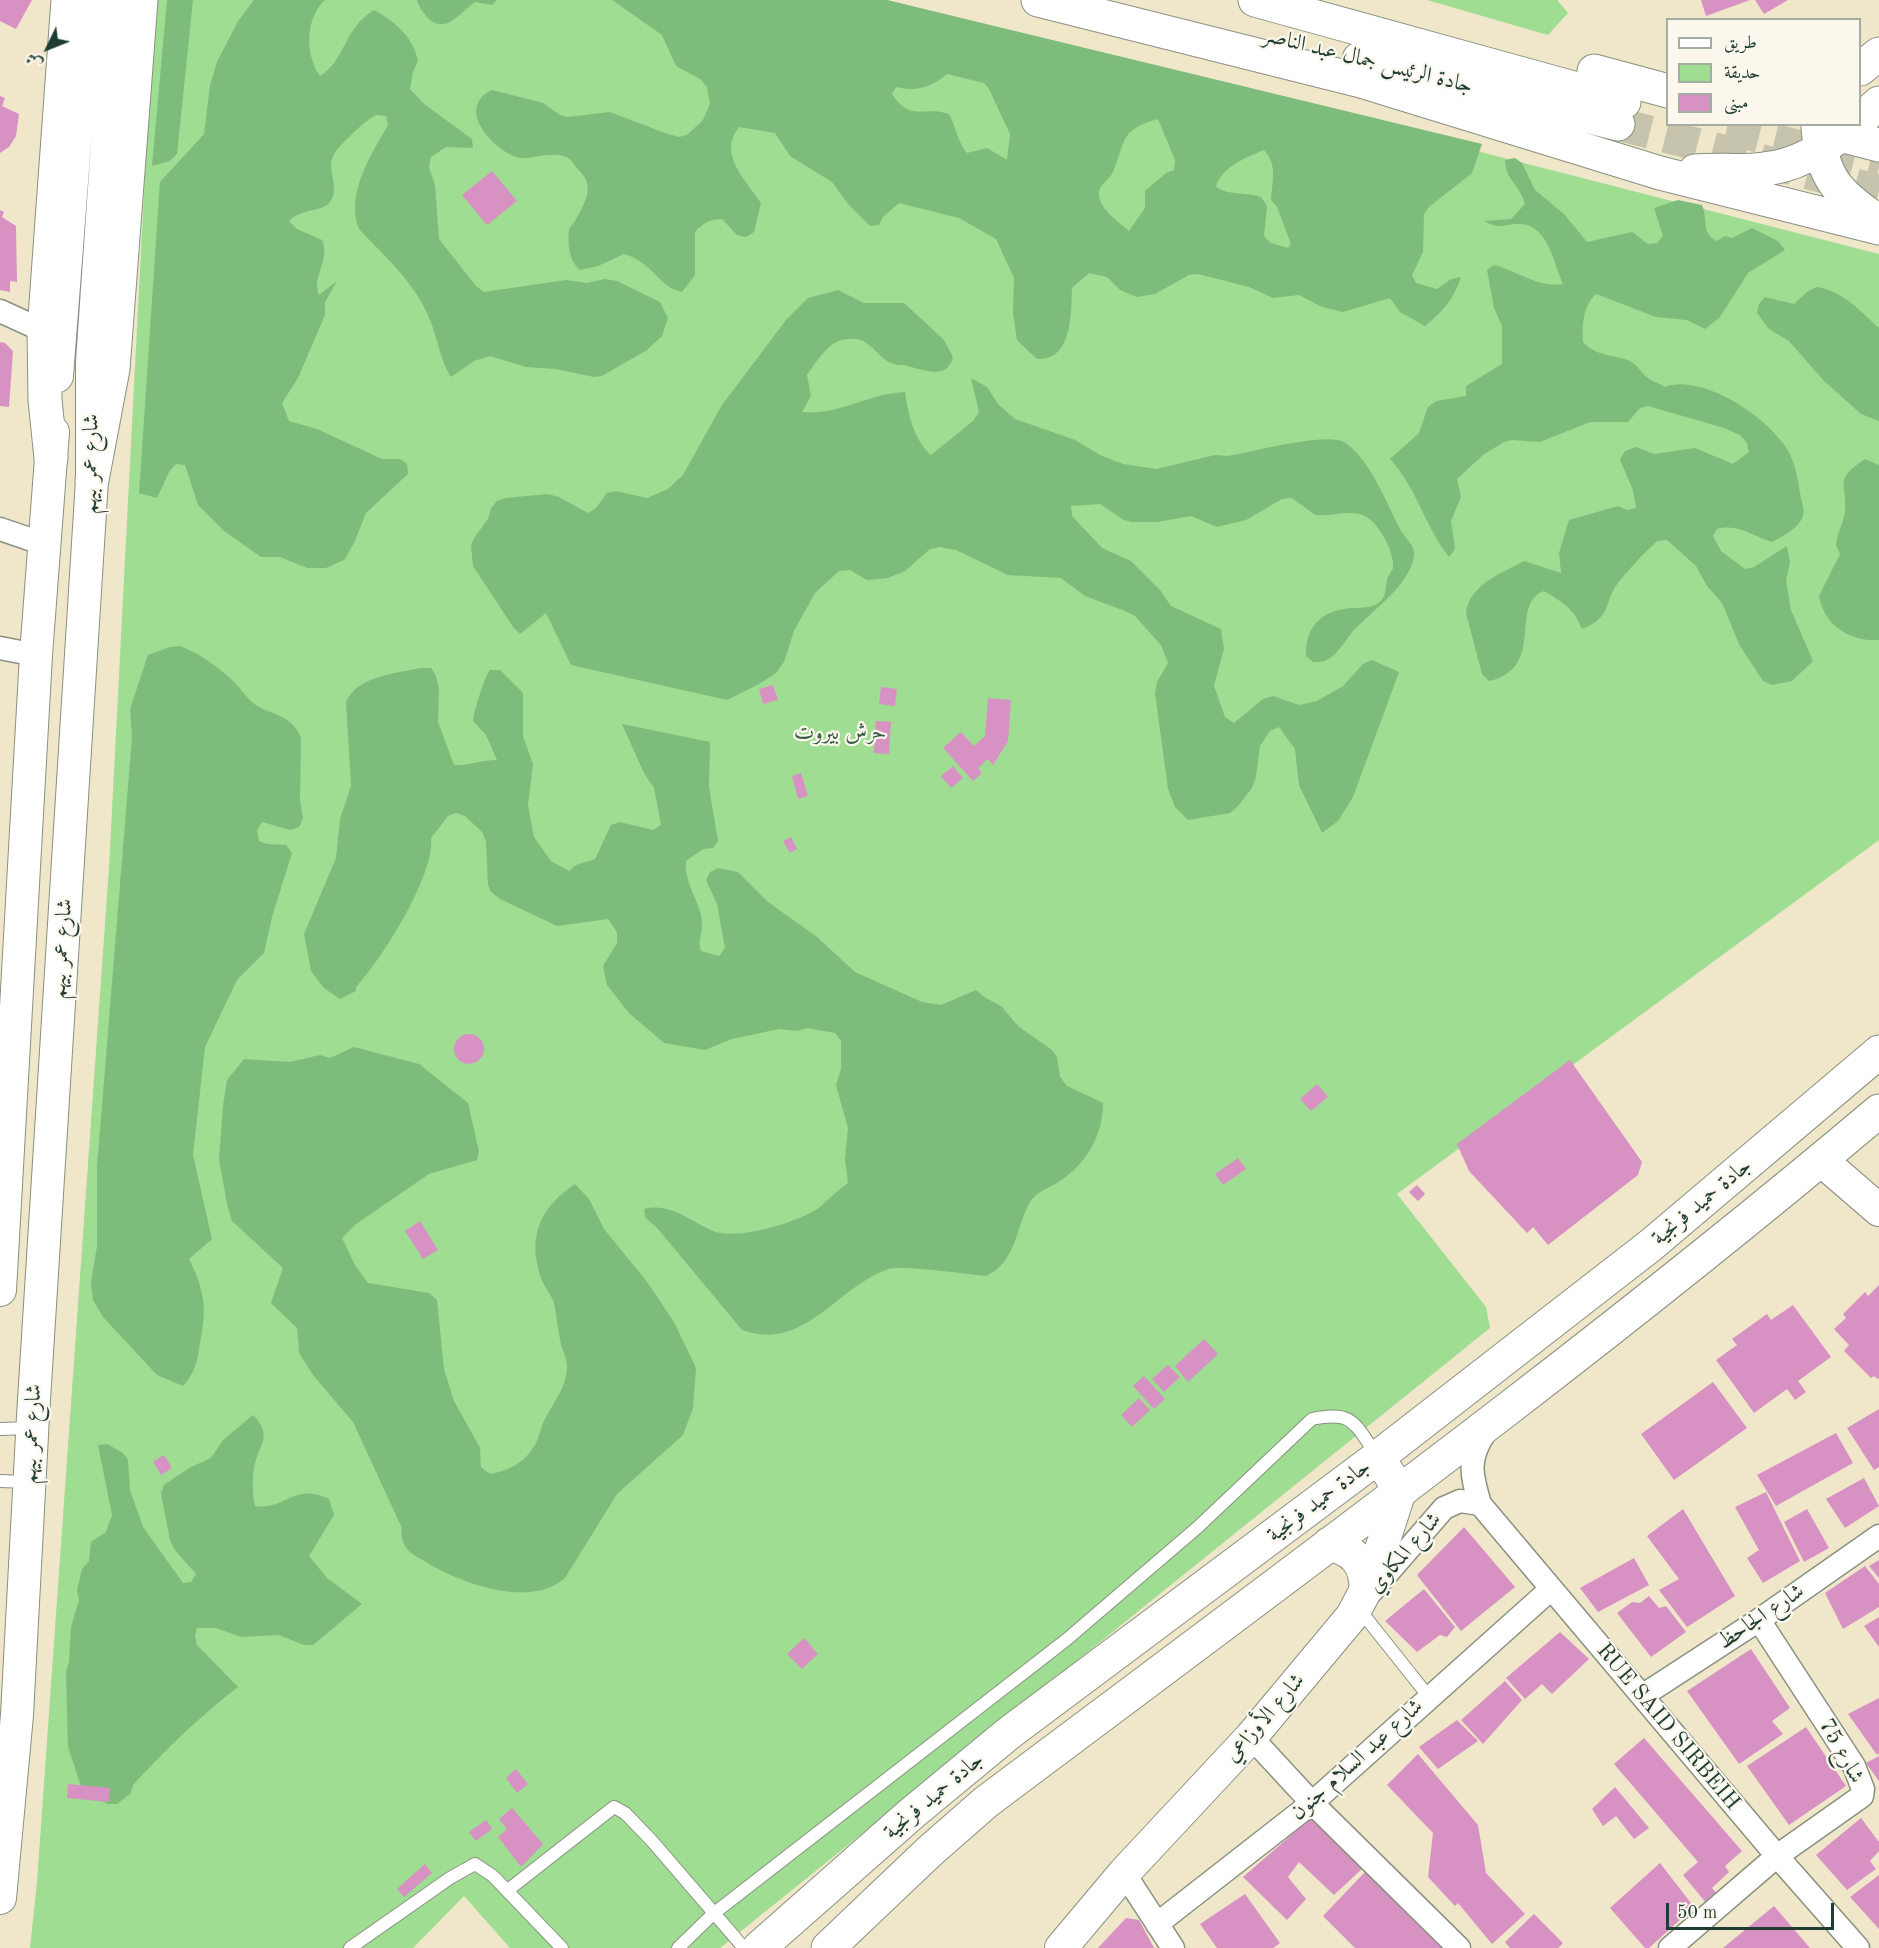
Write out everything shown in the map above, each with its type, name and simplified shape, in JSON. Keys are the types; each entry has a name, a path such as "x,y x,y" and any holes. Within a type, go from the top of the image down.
{"main road":[{"path":"51,458 45,400 44,331 68,0"},
{"name":"شارع عمر بيهم","path":"0,1290 36,655 86,0"},
{"name":"شارع عمر بيهم","path":"0,1898 17,1715 15,1481 32,1428 92,480 92,363 117,0"},
{"path":"92,480 113,369 141,0"},
{"path":"1038,0 1360,81 1660,173 1879,228"},
{"name":"جادة الرئيس جمال عبد الناصر","path":"1118,0 1624,102"},
{"name":"جادة الرئيس جمال عبد الناصر","path":"1255,0 1624,102"},
{"path":"1327,0 1624,102 1666,92"},
{"path":"1861,42 1879,38"},
{"path":"1861,68 1879,54"},
{"path":"1624,102 1666,76"},
{"path":"1861,113 1879,103"},
{"path":"1660,173 1762,170 1788,165 1830,130"},
{"path":"1830,130 1879,145"},
{"path":"1830,130 1826,171 1834,186 1855,206 1879,222"},
{"name":"جادة حميد فرنجية","path":"759,1948 911,1814 1010,1733 1378,1457 1651,1245 1879,1052"},
{"name":"جادة حميد فرنجية","path":"828,1948 930,1851 986,1802 1495,1420 1821,1160 1879,1111"},
{"path":"1821,1160 1879,1210"},
{"path":"1378,1457 1397,1486 1399,1494"},
{"name":"شارع الأوزاعي","path":"1061,1948 1124,1873 1251,1737 1359,1604 1384,1543 1399,1494"},
{"path":"1329,1544 1355,1555 1364,1568 1359,1604"}],"street":[{"path":"0,311 44,331"},
{"path":"0,529 44,544"},
{"path":"0,648 36,655"},
{"path":"1480,1504 1472,1476 1474,1454 1495,1420"},
{"name":"شارع المكاوي","path":"1359,1604 1444,1508 1460,1501 1480,1504"},
{"name":"RUE SAID SIRBEIH","path":"1480,1504 1777,1856 1858,1948"},
{"name":"شارع الجاحظ","path":"1642,1696 1759,1620 1879,1536"},
{"name":"شارع عبد السلام جنون","path":"1157,1924 1312,1803 1551,1589"},
{"name":"شارع 75","path":"1759,1620 1854,1766 1863,1789 1862,1796 1847,1808 1777,1856"},
{"path":"1251,1737 1312,1803 1459,1948"},
{"path":"1670,1948 1777,1856"},
{"path":"1124,1873 1173,1948"}],"lane":[{"path":"678,1948 714,1914 1066,1640 1198,1527 1312,1419 1334,1414 1350,1419 1378,1457"},
{"path":"0,1429 32,1428"},
{"path":"1359,1604 1429,1697"},
{"path":"508,1890 614,1807 632,1820 744,1948"},
{"path":"350,1948 450,1878 475,1864 508,1890 562,1948"}],"green space":[{"name":"حرش بيروت","path":"154,0 887,0 1879,254 1879,840 1397,1194 1486,1307 1490,1328 720,1948 510,1948 464,1896 413,1948 30,1948 37,1882 109,868"},
{"path":"167,0 193,0 177,154 170,161 152,166"},
{"path":"254,0 325,0 314,17 309,37 312,58 320,76 335,62 356,26 374,10 396,25 407,37 416,52 418,61 410,89 424,104 472,139 473,148 446,147 431,157 429,167 435,185 439,239 476,286 484,292 566,280 587,283 605,279 617,281 660,302 668,318 662,336 647,350 602,376 594,377 555,369 526,367 490,356 474,361 451,377 444,364 424,306 399,271 359,229 355,202 358,189 368,162 388,125 386,116 377,115 367,121 346,140 333,156 331,167 334,191 330,202 289,221 297,229 322,240 324,254 317,281 319,295 337,281 325,302 325,315 298,378 282,403 289,421 317,429 382,459 400,459 407,464 408,474 366,513 354,543 344,560 326,568 307,568 280,557 261,557 224,531 198,505 185,465 176,464 169,472 157,498 139,493 160,182 204,134 210,85 217,62 238,21"},
{"path":"417,0 497,0 492,5 475,2 452,21 440,24 427,17"},
{"path":"612,0 887,0 1482,144 1472,173 1429,207 1424,214 1423,252 1412,275 1416,283 1437,289 1451,279 1461,277 1447,304 1425,326 1400,312 1390,298 1343,312 1322,307 1299,295 1273,298 1249,287 1198,274 1189,275 1155,294 1137,297 1120,290 1107,277 1089,273 1072,288 1070,322 1064,344 1049,358 1037,359 1017,340 1013,313 1014,278 996,239 959,218 899,203 883,217 879,225 870,226 848,204 832,182 790,156 775,133 739,127 733,137 732,157 736,167 761,203 754,232 746,237 737,235 722,219 707,222 701,226 695,232 695,275 682,292 667,286 642,263 624,254 598,266 580,270 571,256 569,229 585,201 588,188 584,177 571,160 565,157 553,155 522,158 507,153 485,134 480,126 476,111 479,101 492,90 543,103 560,115 568,117 610,112 665,133 679,137 687,135 703,120 710,104 707,87 700,79 676,66 662,35","holes":["947,74 984,83 989,89 1010,134 1007,160 987,148 967,153 961,145 949,114 912,111 899,103 892,94 896,87 910,89 923,87","1158,119 1175,160 1174,170 1166,173 1145,191 1145,208 1129,231 1106,211 1100,200 1099,191 1113,172 1130,132 1145,123","1264,150 1268,156 1273,168 1271,200 1277,207 1291,244 1288,248 1271,243 1264,236 1267,206 1261,197 1227,192 1216,187 1223,174 1242,160"]},
{"path":"1427,0 1557,0 1568,13 1548,35"},
{"path":"1515,158 1522,163 1535,190 1564,214 1587,242 1632,232 1648,244 1657,243 1663,236 1654,208 1678,200 1702,205 1707,230 1717,241 1725,236 1732,238 1752,228 1778,241 1785,250 1748,273 1720,317 1705,329 1687,320 1656,317 1596,294 1586,310 1583,342 1600,353 1630,361 1648,378 1664,387 1680,384 1697,386 1733,401 1765,424 1787,449 1796,471 1803,508 1803,516 1798,524 1772,542 1731,528 1717,529 1713,536 1721,551 1745,569 1754,567 1787,546 1790,563 1786,580 1791,610 1813,661 1792,681 1772,685 1763,681 1740,646 1722,603 1707,586 1696,566 1667,540 1657,541 1642,556 1613,590 1606,609 1599,619 1582,629 1567,606 1544,591 1534,598 1528,609 1522,650 1517,663 1507,674 1489,681 1482,674 1466,613 1473,595 1497,575 1524,561 1561,573 1559,553 1569,520 1618,506 1627,510 1636,508 1633,490 1620,460 1625,451 1636,447 1654,454 1695,448 1733,464 1749,452 1747,443 1740,435 1724,428 1648,406 1640,408 1628,422 1590,422 1540,442 1512,440 1504,442 1483,455 1457,479 1461,497 1451,521 1455,549 1449,557 1433,533 1407,482 1390,459 1419,433 1428,407 1436,401 1466,396 1466,386 1502,364 1502,326 1494,308 1487,270 1494,265 1545,284 1563,284 1549,248 1538,232 1530,226 1521,224 1499,226 1484,221 1511,219 1525,204 1506,167 1505,160"},
{"path":"1817,287 1843,297 1879,328 1879,421 1861,414 1823,380 1789,341 1769,329 1757,313 1759,304 1765,297 1794,304 1808,291"},
{"path":"838,290 864,303 904,303 944,340 953,357 946,369 928,371 887,361 860,340 842,340 831,345 822,354 807,375 811,396 802,412 828,411 879,396 905,392 916,434 931,455 973,421 979,412 971,378 987,387 998,404 1015,419 1075,440 1102,456 1123,464 1157,469 1215,455 1228,456 1322,439 1344,442 1353,449 1369,470 1414,552 1408,574 1391,595 1354,630 1334,655 1322,662 1313,662 1306,656 1308,637 1317,622 1340,610 1368,607 1380,602 1393,568 1385,539 1376,525 1365,516 1353,513 1315,515 1292,498 1282,499 1246,520 1217,527 1191,516 1157,522 1132,522 1124,520 1100,504 1071,506 1072,516 1102,548 1131,561 1160,590 1171,606 1221,629 1224,649 1214,686 1225,717 1234,723 1263,699 1273,696 1299,705 1317,701 1343,686 1363,664 1372,660 1399,672 1353,797 1338,821 1322,833 1299,785 1295,749 1279,727 1270,731 1260,746 1256,777 1252,788 1238,806 1230,813 1188,820 1175,807 1168,789 1155,693 1157,682 1168,663 1161,645 1135,616 1085,596 1061,578 1008,575 956,550 939,547 930,549 905,571 888,578 867,580 850,570 839,571 815,593 794,631 784,662 776,673 727,700 571,665 546,613 520,634 513,627 473,566 471,546 497,501 548,494 559,497 588,513 596,508 607,493 616,491 647,498 668,489 683,475 722,405 786,320 808,298"},
{"path":"1865,459 1879,465 1879,640 1859,638 1840,630 1827,616 1819,596 1840,554 1836,545 1845,512 1845,478 1848,472"},
{"path":"180,646 213,665 234,682 253,703 286,719 297,730 301,738 300,800 303,818 299,827 290,830 262,822 257,830 259,841 286,845 292,853 272,917 264,953 237,980 205,1047 193,1155 212,1239 189,1259 201,1291 204,1310 195,1366 183,1386 157,1375 103,1317 93,1300 91,1282 97,1246 97,1167 132,737 130,709 148,655"},
{"path":"420,668 431,668 436,676 439,688 438,722 454,765 497,760 486,735 473,721 485,679 490,670 500,670 523,693 523,736 533,764 528,805 534,837 551,861 569,871 576,865 595,859 611,825 620,822 653,830 661,825 654,788 644,773 622,724 710,742 709,787 718,841 713,848 703,849 686,861 687,878 701,914 701,951 719,956 725,948 717,904 706,880 710,872 718,868 738,872 768,902 817,937 855,972 922,1002 941,1005 976,990 1001,1006 1018,1026 1052,1050 1057,1057 1060,1077 1067,1086 1103,1103 1100,1126 1092,1147 1070,1174 1033,1198 1025,1212 1014,1244 1004,1262 996,1270 986,1276 921,1269 889,1269 871,1277 803,1325 784,1332 764,1335 742,1330 658,1229 645,1217 644,1209 671,1210 713,1231 737,1234 784,1224 820,1207 848,1183 845,1159 848,1128 836,1085 841,1069 841,1041 835,1033 807,1028 798,1031 779,1029 732,1039 705,1050 664,1043 629,1013 607,985 603,966 617,943 617,932 608,919 557,926 500,899 491,892 488,885 486,841 482,832 465,816 456,813 448,816 431,838 425,873 416,894 405,916 379,957 356,987 356,991 340,999 324,988 311,971 304,934 336,858 340,819 351,786 346,702 359,686 368,681"},
{"path":"354,1047 419,1064 468,1103 479,1152 477,1160 429,1174 356,1224 342,1238 355,1265 368,1283 429,1293 437,1300 444,1369 454,1401 480,1448 481,1467 490,1474 500,1472 517,1464 529,1453 564,1383 567,1366 554,1303 541,1278 535,1249 536,1236 545,1213 563,1193 575,1184 589,1199 604,1229 648,1283 674,1322 696,1368 693,1408 683,1435 617,1494 565,1578 551,1587 534,1592 497,1590 459,1579 408,1550 403,1542 401,1526 353,1422 313,1375 299,1353 297,1328 271,1303 283,1268 232,1221 219,1159 227,1080 244,1059 290,1062 320,1055 330,1058"},
{"path":"253,1415 264,1433 253,1473 255,1506 274,1505 298,1495 307,1494 329,1499 334,1515 309,1556 327,1578 362,1604 313,1645 304,1645 279,1635 241,1637 216,1628 197,1628 195,1636 197,1645 238,1687 170,1746 133,1785 131,1793 117,1804 108,1804 83,1792 68,1747 66,1671 69,1662 71,1627 79,1600 77,1590 82,1569 89,1561 91,1542 106,1532 112,1515 98,1445 107,1444 123,1453 128,1460 130,1490 143,1527 183,1583 191,1582 196,1574 174,1549 170,1540 161,1493 164,1485 189,1468 211,1458 223,1440"}],"building":[{"path":"0,0 32,0 16,29 0,21"},
{"path":"1701,0 1750,0 1706,16"},
{"path":"1755,0 1788,0 1764,14"},
{"path":"0,96 5,98 2,106 19,114 16,136 9,147 0,153"},
{"path":"492,171 517,201 487,225 462,195"},
{"path":"0,210 4,212 2,217 16,226 17,282 10,281 10,292 0,290"},
{"path":"0,342 5,343 13,351 9,407 0,406"},
{"path":"773,685 778,700 763,704 759,689"},
{"path":"881,687 897,689 895,706 879,704"},
{"path":"988,698 1011,700 1008,741 993,765 988,759 978,768 982,773 973,781 943,748 961,732 974,746 985,736"},
{"path":"876,721 891,722 889,754 874,753"},
{"path":"953,766 963,778 951,788 941,776"},
{"path":"801,773 808,796 798,799 792,776"},
{"path":"791,837 797,849 790,853 783,841"},
{"path":"469,1034 479,1039 484,1049 479,1059 469,1064 459,1059 454,1049 459,1039"},
{"path":"1570,1060 1642,1162 1638,1175 1548,1245 1533,1227 1527,1233 1469,1171 1457,1144"},
{"path":"1317,1084 1328,1097 1311,1111 1300,1099"},
{"path":"1238,1158 1246,1169 1223,1185 1215,1174"},
{"path":"1417,1185 1425,1194 1418,1201 1409,1192"},
{"path":"420,1221 438,1250 423,1259 405,1231"},
{"path":"1879,1285 1878,1379 1874,1376 1871,1378 1844,1351 1849,1345 1834,1329 1846,1318 1843,1314 1865,1292 1868,1296"},
{"path":"1793,1305 1831,1357 1798,1381 1806,1392 1795,1400 1787,1389 1754,1413 1716,1360 1737,1345 1732,1339 1767,1314 1771,1320"},
{"path":"1204,1339 1218,1354 1188,1382 1175,1366"},
{"path":"1168,1365 1180,1377 1164,1392 1152,1379"},
{"path":"1144,1376 1165,1399 1154,1409 1133,1386"},
{"path":"1713,1382 1747,1428 1674,1480 1641,1434"},
{"path":"1139,1398 1150,1410 1132,1427 1121,1415"},
{"path":"1879,1409 1879,1467 1874,1470 1847,1428"},
{"path":"1836,1433 1853,1463 1776,1506 1757,1475"},
{"path":"164,1455 172,1468 161,1475 153,1462"},
{"path":"1864,1478 1879,1506 1845,1528 1826,1499"},
{"path":"1766,1492 1800,1561 1763,1583 1747,1558 1759,1550 1735,1507"},
{"path":"1683,1509 1735,1596 1687,1627 1659,1590 1679,1579 1647,1536"},
{"path":"1807,1509 1829,1548 1804,1562 1784,1522"},
{"path":"1464,1527 1515,1587 1461,1631 1417,1575"},
{"path":"1634,1558 1649,1585 1598,1612 1580,1588"},
{"path":"1879,1560 1879,1578 1869,1566"},
{"path":"1865,1566 1879,1584 1879,1607 1843,1629 1825,1593"},
{"path":"1424,1589 1455,1627 1447,1637 1440,1635 1417,1652 1385,1621"},
{"path":"1649,1596 1659,1608 1666,1606 1686,1632 1651,1657 1617,1613 1632,1602 1640,1603"},
{"path":"1879,1617 1879,1647 1864,1626"},
{"path":"1560,1632 1589,1659 1552,1694 1542,1684 1525,1699 1506,1678"},
{"path":"804,1638 818,1654 802,1669 787,1654"},
{"path":"1751,1649 1790,1708 1772,1721 1783,1734 1739,1764 1687,1691"},
{"path":"1505,1681 1522,1700 1483,1744 1461,1720"},
{"path":"1879,1698 1879,1753 1877,1755 1848,1714"},
{"path":"1457,1720 1478,1741 1438,1769 1419,1747"},
{"path":"1806,1727 1846,1786 1789,1825 1747,1766"},
{"path":"1644,1738 1742,1851 1725,1866 1729,1872 1712,1888 1718,1895 1707,1904 1683,1875 1698,1862 1614,1764"},
{"path":"1418,1754 1478,1825 1486,1873 1525,1914 1492,1944 1458,1903 1455,1906 1428,1877 1433,1833 1387,1785"},
{"path":"1879,1756 1879,1781 1866,1763"},
{"path":"516,1769 528,1784 517,1793 506,1778"},
{"path":"68,1784 110,1788 109,1802 67,1798"},
{"path":"1615,1787 1649,1828 1634,1839 1616,1816 1603,1826 1592,1809"},
{"path":"512,1808 543,1844 521,1867 498,1837 507,1829 499,1819"},
{"path":"1312,1817 1364,1867 1334,1895 1299,1862 1288,1877 1306,1899 1287,1920 1243,1877"},
{"path":"1861,1818 1879,1842 1879,1851 1870,1861 1876,1869 1847,1890 1816,1855"},
{"path":"486,1820 492,1829 476,1841 469,1832"},
{"path":"1660,1863 1694,1907 1649,1948 1645,1948 1610,1908"},
{"path":"425,1864 432,1873 404,1897 397,1889"},
{"path":"1365,1872 1443,1948 1355,1948 1323,1916"},
{"path":"1879,1875 1879,1929 1850,1897"},
{"path":"1245,1894 1280,1943 1273,1948 1217,1948 1200,1924"},
{"path":"1774,1906 1810,1948 1723,1948"},
{"path":"1534,1914 1563,1943 1558,1948 1510,1948 1505,1942"},
{"path":"1126,1918 1139,1920 1154,1948 1098,1948"}],"tunnel":[{"path":"1618,124 1879,191"},
{"path":"1727,128 1879,167"}]}
